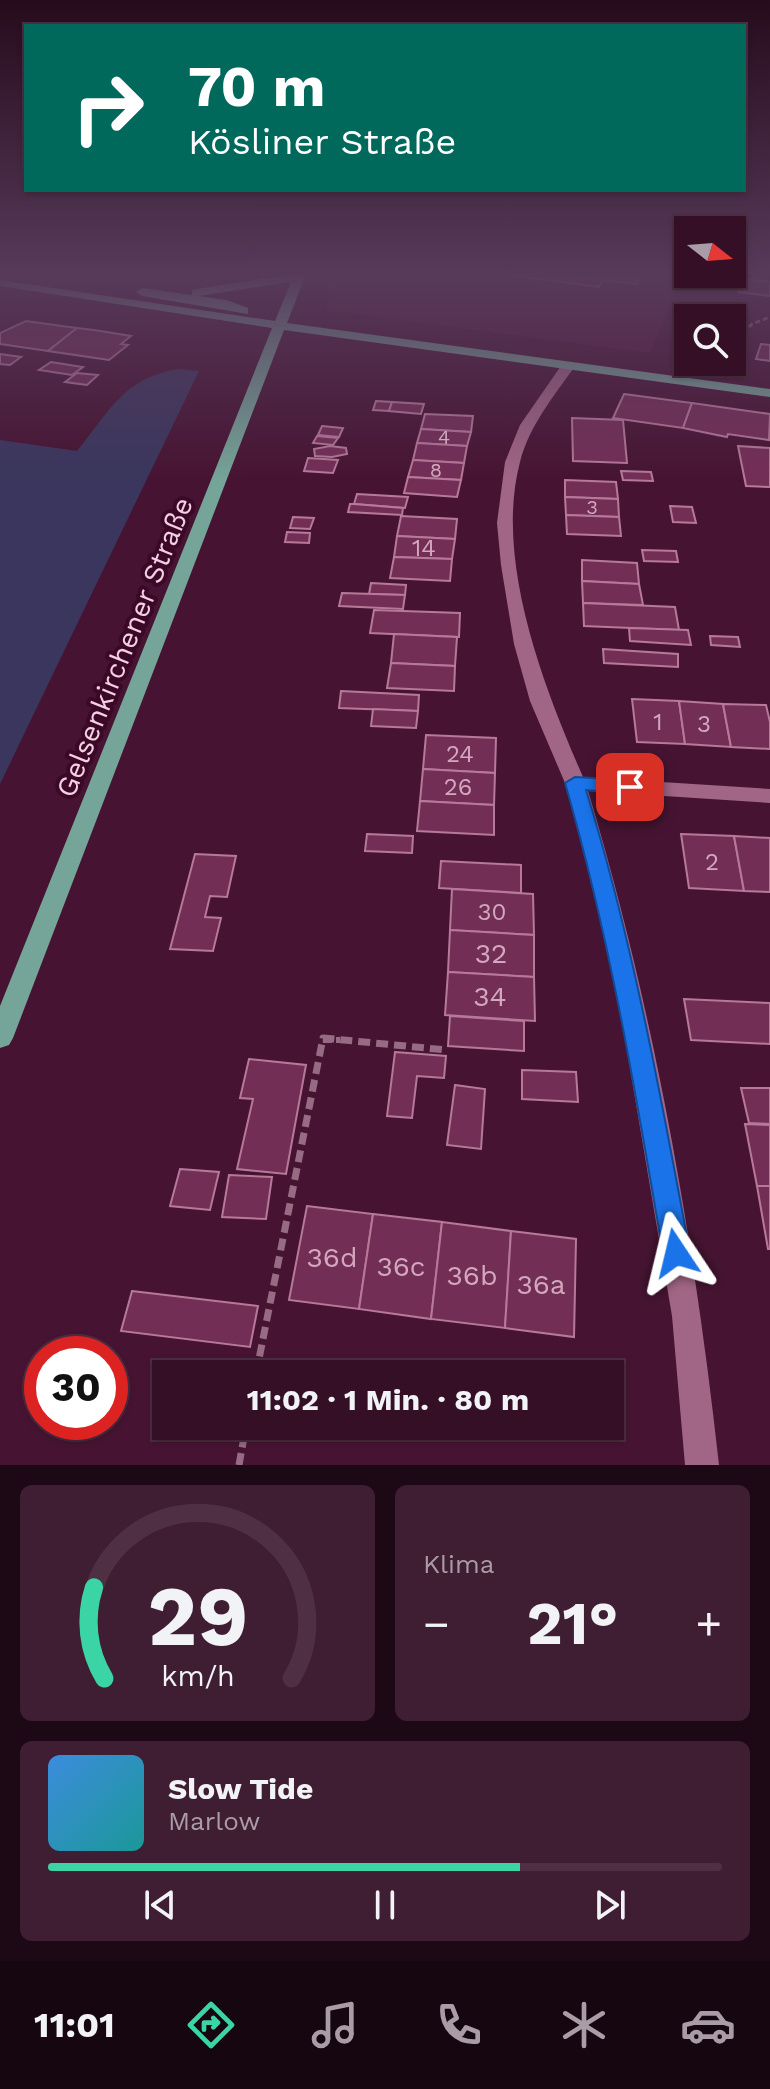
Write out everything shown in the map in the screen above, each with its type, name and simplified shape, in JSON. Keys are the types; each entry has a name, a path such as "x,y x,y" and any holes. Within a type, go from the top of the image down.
{"main road":[{"name":"Gelsenkirchener Straße","path":"0,1038 275,342"},
{"path":"403,342 770,393"}],"street":[{"path":"568,366 527,425 518,445 506,491 505,523 523,644 540,701 575,783 602,876 638,1036 687,1316 702,1465"},
{"path":"575,783 770,796"}],"path":[{"path":"259,1360 323,1038 446,1050"},
{"path":"239,1465 243,1440"}],"shaded area":[{"path":"570,342 654,342 650,353"},
{"path":"178,369 199,371 0,784 0,440 77,451 119,398 130,389 143,380"}],"building":[{"path":"0,342 59,342 48,351"},
{"path":"59,342 123,342 121,344 128,345 109,360 48,351"},
{"path":"761,344 770,345 770,361 756,359"},
{"path":"0,354 21,357 10,365 0,364"},
{"path":"51,362 83,367 72,375 39,370"},
{"path":"77,373 98,375 87,385 65,382"},
{"path":"624,394 692,403 683,428 613,418"},
{"path":"376,401 392,402 389,411 373,410"},
{"path":"392,402 424,404 421,414 389,411"},
{"path":"692,403 770,414 769,440 728,434 727,437 683,428"},
{"path":"425,414 473,416 471,432 421,429"},
{"path":"572,418 623,420 627,463 573,461"},
{"path":"322,426 343,428 339,437 318,435"},
{"path":"421,429 471,432 467,446 417,443"},
{"path":"317,436 338,438 333,445 313,443"},
{"path":"417,443 467,446 464,463 413,460"},
{"path":"330,446 346,448 347,454 315,456 314,449"},
{"path":"738,446 770,448 770,487 746,486"},
{"path":"308,458 338,460 333,473 304,471"},
{"path":"413,460 464,463 461,480 408,477"},
{"path":"621,471 651,472 653,481 623,480"},
{"path":"408,477 461,480 457,497 404,493"},
{"path":"565,480 616,482 618,499 565,497"},
{"path":"357,494 408,497 405,508 354,504"},
{"path":"565,497 618,499 619,517 566,515"},
{"path":"350,504 403,508 402,515 348,512"},
{"path":"670,506 692,507 696,523 673,522"},
{"path":"566,515 619,517 621,536 567,534"},
{"path":"401,516 457,519 455,539 397,536"},
{"path":"293,517 314,518 310,529 290,528"},
{"path":"287,532 310,533 309,543 285,542"},
{"path":"397,536 455,539 452,559 394,557"},
{"path":"642,550 676,551 678,562 644,561"},
{"path":"394,557 452,559 450,581 390,578"},
{"path":"582,560 637,563 639,584 582,581"},
{"path":"582,581 639,584 643,605 583,603"},
{"path":"371,583 406,585 405,595 369,594"},
{"path":"342,593 405,595 403,609 339,606"},
{"path":"583,603 675,607 679,630 584,626"},
{"path":"374,610 460,613 459,637 370,633"},
{"path":"629,628 688,630 691,645 630,641"},
{"path":"394,634 457,637 455,666 391,663"},
{"path":"710,636 738,637 740,647 711,645"},
{"path":"603,649 678,654 678,667 604,663"},
{"path":"391,663 455,666 454,691 387,688"},
{"path":"341,691 419,695 418,711 339,708"},
{"path":"632,699 679,701 685,744 637,742"},
{"path":"679,701 723,704 731,747 685,744"},
{"path":"723,704 766,705 770,722 770,749 731,747"},
{"path":"373,709 418,711 416,728 371,726"},
{"path":"426,735 496,738 495,773 423,769"},
{"path":"423,769 495,773 494,805 420,801"},
{"path":"420,801 494,805 494,835 417,831"},
{"path":"367,834 413,836 412,853 365,851"},
{"path":"681,834 734,836 744,891 689,888"},
{"path":"734,836 770,838 770,892 744,891"},
{"path":"195,854 236,856 227,897 210,896 205,917 221,918 213,951 170,949"},
{"path":"441,861 521,865 521,893 439,888"},
{"path":"452,889 533,894 534,935 450,930"},
{"path":"450,930 534,935 534,977 448,972"},
{"path":"448,972 534,977 535,1021 445,1015"},
{"path":"684,999 770,1003 770,1044 691,1040"},
{"path":"450,1016 524,1021 524,1051 448,1046"},
{"path":"395,1052 446,1056 444,1078 417,1076 412,1118 387,1116"},
{"path":"249,1059 306,1065 286,1174 237,1169 253,1099 240,1098"},
{"path":"522,1070 576,1072 578,1102 522,1099"},
{"path":"455,1085 485,1089 481,1149 447,1145"},
{"path":"741,1088 770,1088 770,1124 749,1123"},
{"path":"745,1124 770,1125 770,1186 757,1186"},
{"path":"180,1169 219,1172 210,1210 170,1206"},
{"path":"229,1175 272,1177 266,1219 222,1217"},
{"path":"757,1186 770,1186 770,1249 768,1249"},
{"path":"307,1206 373,1214 359,1309 289,1300"},
{"path":"373,1214 442,1222 431,1319 359,1309"},
{"path":"442,1222 511,1231 505,1328 431,1319"},
{"path":"511,1231 576,1239 574,1337 505,1328"},
{"path":"132,1291 258,1306 250,1347 121,1331"}],"route":[{"path":"630,787 575,783 602,876 635,1021 676,1253"}]}
